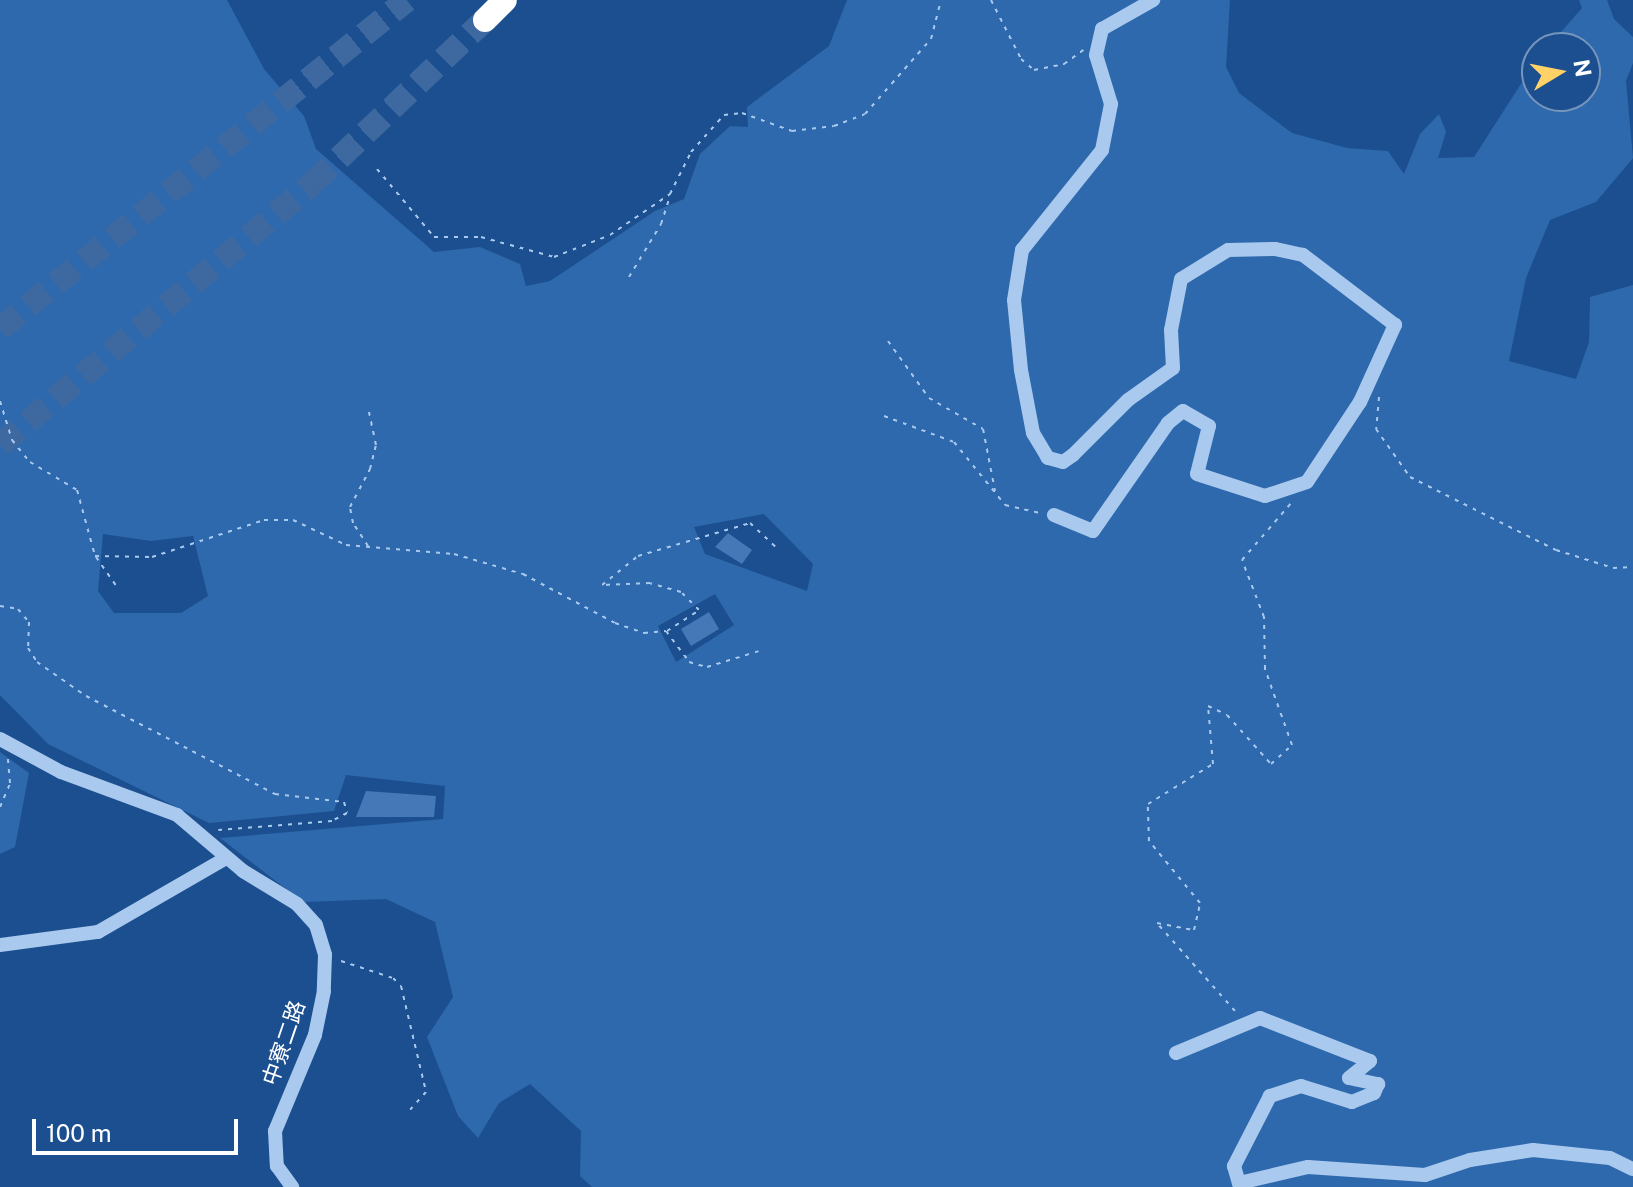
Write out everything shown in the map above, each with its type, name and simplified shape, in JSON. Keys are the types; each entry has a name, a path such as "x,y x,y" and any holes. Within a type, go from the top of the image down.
{"highway":[{"path":"485,20 505,0"}],"street":[{"path":"1054,515 1093,531 1168,423 1183,411 1209,426 1197,474 1265,496 1307,482 1360,402 1395,325 1303,255 1275,249 1228,250 1181,279 1171,330 1173,368 1128,400 1073,455 1063,462 1048,458 1033,433 1021,370 1014,300 1017,273 1033,230 1102,150 1111,104 1096,55 1096,40 1102,29 1153,0"},
{"name":"中寮二路","path":"3,741 61,772 177,815 202,832 226,858 297,904 316,925 325,955 315,1035 275,1131 277,1166 292,1187"},
{"path":"0,945 98,932 226,858"},
{"path":"1176,1053 1260,1018 1370,1061 1349,1078 1378,1084 1374,1093 1352,1102 1301,1086 1270,1096 1234,1166 1239,1183 1308,1167 1425,1175 1470,1160 1533,1150 1610,1158 1633,1169"}],"path":[{"path":"629,277 661,224 670,194 691,152 732,111 792,131 834,126 865,114 931,39 941,0"},
{"path":"991,0 1021,59 1034,70 1064,64 1096,40"},
{"path":"377,169 434,237 481,237 541,257 554,257 610,235 670,194"},
{"path":"888,341 929,398 983,429 995,492"},
{"path":"1380,383 1376,429 1410,477 1556,550 1613,568 1633,567"},
{"path":"0,401 12,440 30,462 77,490 95,556 116,586"},
{"path":"368,547 353,523 350,507 370,469 376,445 369,411"},
{"path":"884,416 954,442 1005,505 1054,515"},
{"path":"1249,1023 1157,923 1194,930 1200,903 1149,841 1148,804 1213,764 1208,706 1227,715 1271,764 1292,745 1265,669 1264,617 1242,560 1307,482"},
{"path":"95,556 174,552 264,520 293,520 346,545 483,560 523,574 615,623 644,633 666,631 699,610 681,592 650,583 602,585 638,556 750,523 777,548"},
{"path":"0,606 18,609 29,622 28,648 37,662 86,696 275,794 344,802 347,813 332,821 202,832"},
{"path":"666,631 689,662 707,667 759,651"},
{"path":"0,807 10,783 3,741"},
{"path":"325,955 393,978 401,986 426,1092 410,1110"}],"shaded area":[{"path":"0,0 227,0 264,69 304,116 316,149 434,252 480,247 520,264 526,286 550,281 655,211 684,199 700,154 730,126 748,127 747,107 829,46 847,0 1230,0 1226,67 1239,93 1292,133 1347,148 1388,151 1404,174 1420,134 1439,114 1446,132 1438,158 1474,157 1521,84 1521,112 1601,112 1601,32 1561,32 1582,8 1579,0 1607,0 1614,19 1633,37 1633,63 1626,81 1633,158 1596,202 1550,220 1526,278 1509,361 1576,379 1589,342 1590,297 1633,285 1633,1187 592,1187 580,1176 581,1131 530,1084 499,1103 478,1138 458,1116 427,1037 453,997 435,922 386,899 303,902 220,838 443,819 445,786 346,775 334,811 209,823 48,744 0,695","holes":["764,514 813,564 807,591 705,554 694,527","103,534 151,541 193,536 208,596 181,613 114,613 98,591","715,594 734,625 676,662 658,626"]},
{"path":"0,752 29,773 15,847 0,854"}],"building":[{"path":"728,533 752,550 742,564 715,547"},
{"path":"709,612 719,629 691,646 681,629"},
{"path":"366,791 436,796 434,817 356,817"}],"tunnel":[{"path":"0,329 407,0"},
{"path":"0,445 313,183 485,20"}]}
